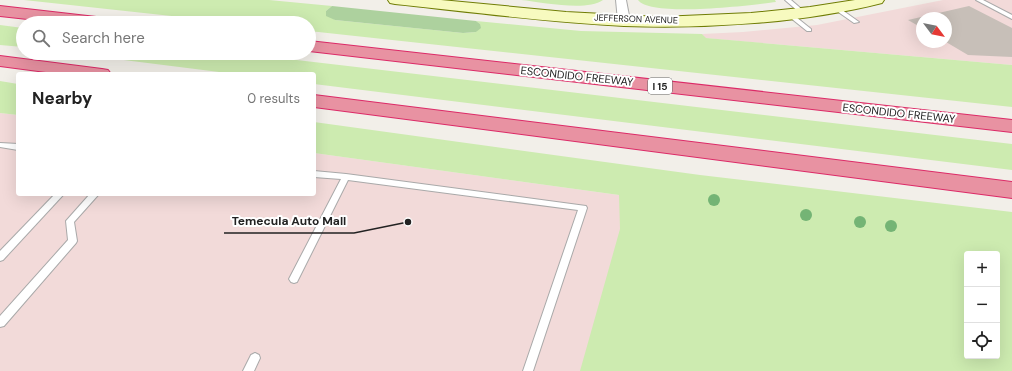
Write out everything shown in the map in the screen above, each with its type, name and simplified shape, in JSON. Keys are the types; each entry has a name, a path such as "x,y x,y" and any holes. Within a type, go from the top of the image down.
{"highway":[{"path":"0,11 44,16"},
{"name":"ESCONDIDO FREEWAY","path":"316,47 1012,126"},
{"path":"0,61 86,72"},
{"path":"316,101 1012,190"}],"main road":[{"name":"JEFFERSON AVENUE","path":"404,0 624,21 714,20 793,9 836,8 877,0"}],"street":[{"path":"621,0 624,21"}],"lane":[{"path":"979,0 1012,17"},
{"path":"836,8 856,22"},
{"path":"793,9 809,30"},
{"path":"0,145 16,147"},
{"path":"316,174 583,208 528,371"},
{"path":"294,279 346,177"},
{"path":"0,257 58,196"},
{"path":"0,323 73,241 70,221 93,196"},
{"path":"248,371 254,358"}],"shaded area":[{"path":"943,0 1012,0 1012,65 705,38 702,34 743,32 817,25"},
{"path":"0,113 16,115 16,196 316,196 316,153 1012,249 1012,371 0,371"}],"green space":[{"path":"24,0 269,0 332,6 326,11 335,20 463,33 476,32 480,24 476,21 581,31 702,34 706,38 1012,65 1012,107 316,32 316,16 171,16"},
{"path":"521,0 603,0 595,4 575,6"},
{"path":"638,0 775,0 776,2 703,9 681,9 662,8 647,5"},
{"path":"332,6 476,21 480,24 481,28 476,32 463,33 335,20 326,16 326,11"},
{"path":"0,25 16,27 16,46 0,45"},
{"path":"124,60 297,60 1012,144 1012,170 316,84 316,72 219,72"},
{"path":"0,81 16,84 16,115 0,113"},
{"path":"316,122 700,175 1012,212 1012,371 580,371 620,229 619,195 316,153"}],"building":[{"path":"969,6 1012,28 1012,57 968,55 952,46 952,12 943,12"},
{"path":"916,18 916,25 908,20"}],"place":[{"name":"Temecula Auto Mall","path":"408,222"}]}
